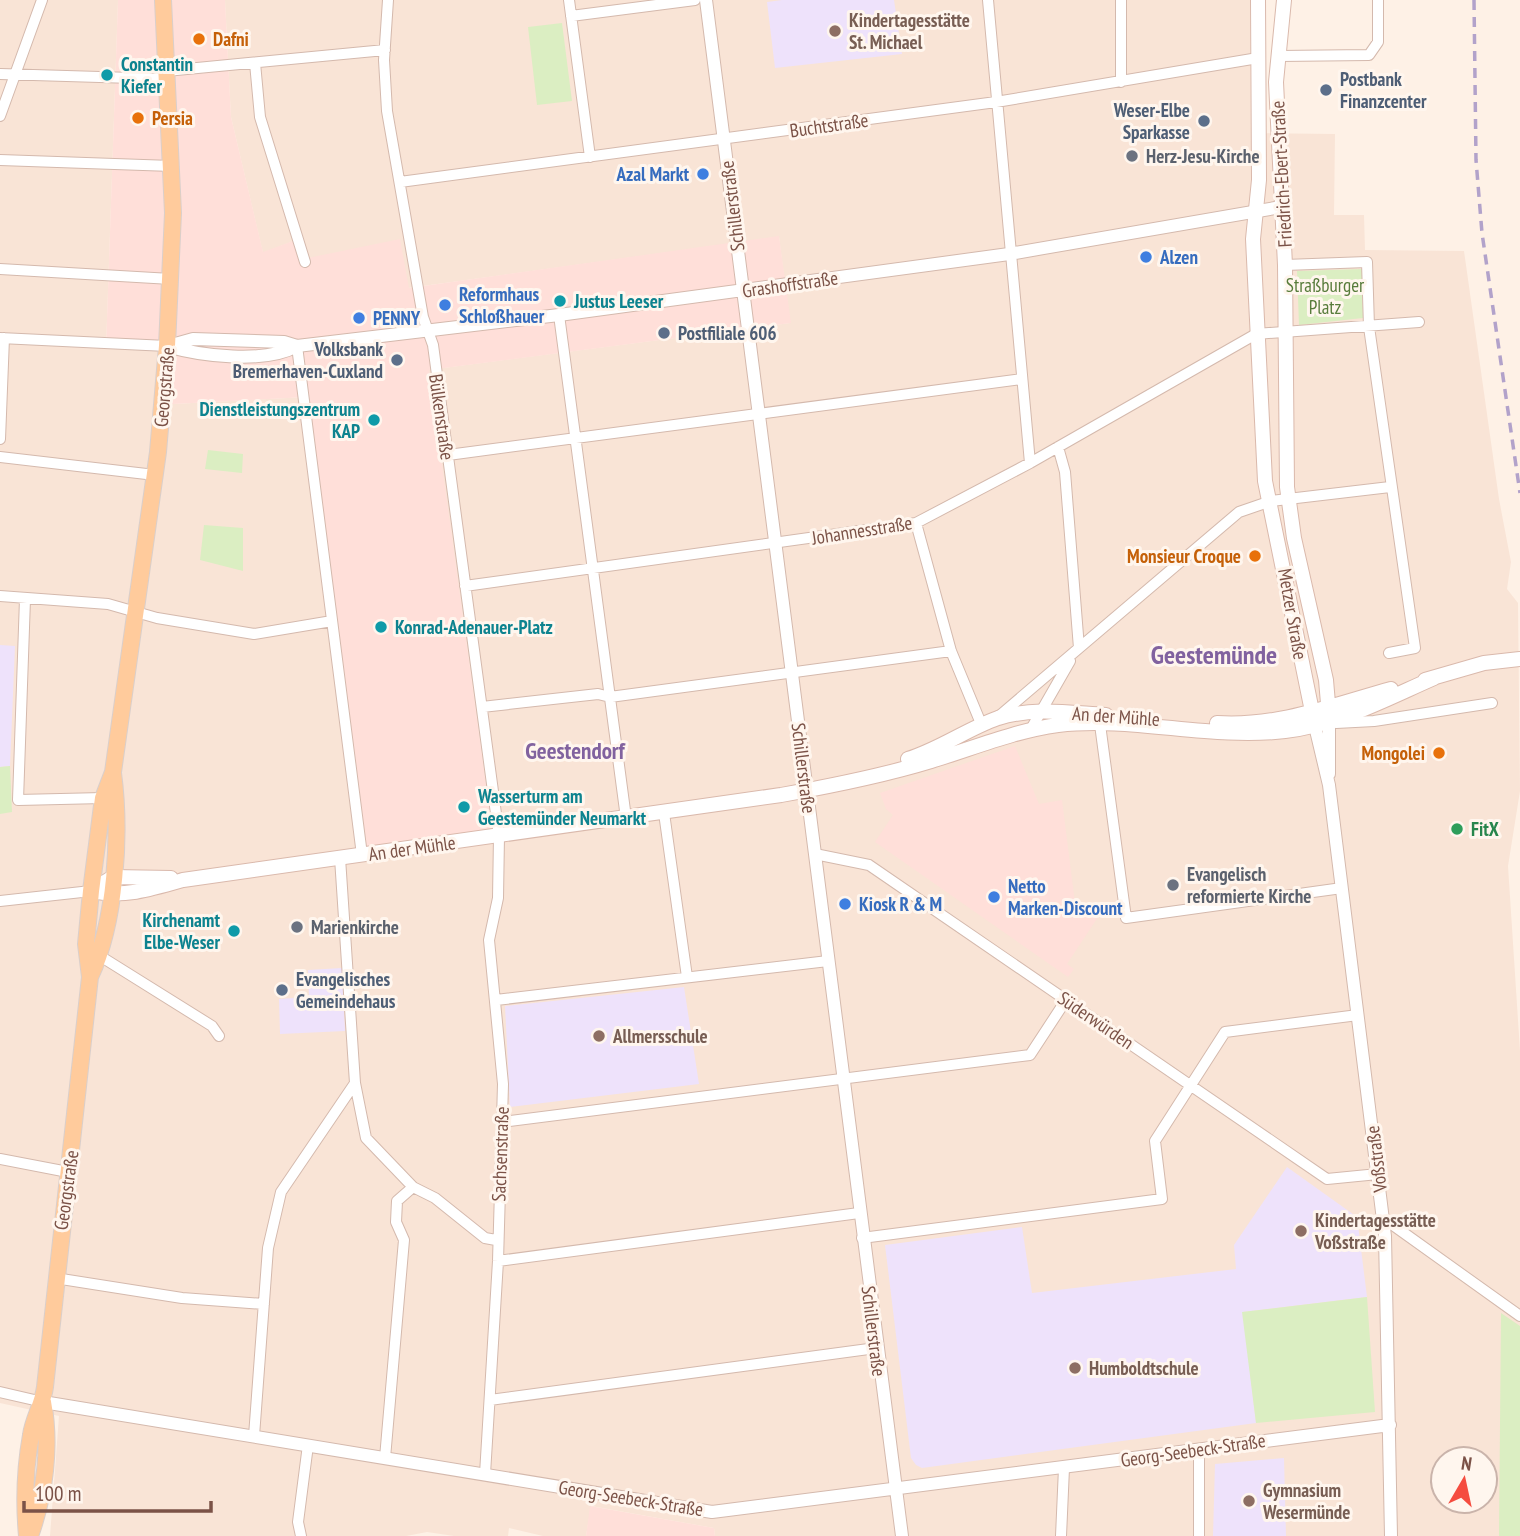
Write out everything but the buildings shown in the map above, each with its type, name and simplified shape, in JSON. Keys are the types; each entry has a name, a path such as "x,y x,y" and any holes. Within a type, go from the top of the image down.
{"main road":[{"name":"Georgstraße","path":"28,1536 39,1510 47,1440 43,1402 90,977 86,944 91,891 103,798 113,772 155,475 167,346 171,279 172,166 163,0"},
{"name":"Friedrich-Ebert-Straße","path":"1258,0 1259,180 1254,211 1256,334 1265,481 1271,501"},
{"name":"Friedrich-Ebert-Straße","path":"1284,0 1276,82 1285,265 1289,499"},
{"path":"1258,58 1279,56"},
{"name":"Metzer Straße","path":"1289,499 1326,680 1321,718"},
{"name":"Metzer Straße","path":"1271,501 1321,718"},
{"name":"An der Mühle","path":"807,790 920,755 996,719 1041,711 1099,719 1230,724 1321,718 1483,663 1520,659"},
{"name":"An der Mühle","path":"91,891 111,895 128,894 183,880 664,813 807,790 931,761 1031,729 1099,719"},
{"name":"Georgstraße","path":"90,977 100,956 111,895 117,800 113,772"},
{"path":"91,891 113,877"},
{"name":"An der Mühle","path":"113,877 183,880"}],"street":[{"path":"0,116 42,0"},
{"name":"Bülkenstraße","path":"388,0 385,50 387,111 433,345 499,836"},
{"path":"569,0 590,157"},
{"path":"570,16 695,0"},
{"name":"Schillerstraße","path":"706,0 902,1536"},
{"path":"988,0 1030,463"},
{"path":"1121,0 1121,82"},
{"path":"1279,56 1369,55 1378,42 1378,0"},
{"path":"0,74 166,75 255,62 385,50"},
{"name":"Buchtstraße","path":"400,182 996,102 1258,58"},
{"path":"255,62 260,117 305,262"},
{"path":"0,160 172,166"},
{"name":"Grashoffstraße","path":"167,346 193,339 284,342 297,346 559,315 1009,254 1281,207"},
{"path":"1285,265 1367,262 1370,327 1390,487 1415,648 1389,653"},
{"path":"0,269 171,279"},
{"path":"559,315 626,818"},
{"path":"1256,334 1419,322"},
{"name":"Johannesstraße","path":"465,586 916,523 1030,463 1256,334"},
{"path":"0,439 2,338 167,346"},
{"path":"297,346 362,855"},
{"path":"447,455 1022,379"},
{"path":"1031,729 1077,650 1065,472 1058,447"},
{"path":"0,457 155,475"},
{"path":"996,719 1239,512 1271,501 1390,487"},
{"path":"916,523 951,651 982,726"},
{"path":"0,596 108,604 134,612 254,634 332,621"},
{"path":"25,599 18,800 103,798"},
{"path":"481,707 598,694 610,697 951,651"},
{"name":"An der Mühle","path":"1321,718 1374,721 1492,703"},
{"name":"Voßstraße","path":"1321,718 1383,1218 1388,1291 1391,1536"},
{"path":"1099,719 1126,918 1342,888"},
{"path":"664,813 687,977"},
{"name":"Sachsenstraße","path":"485,1474 498,1261 496,1240 503,1084 489,940 498,898 499,836"},
{"name":"Süderwürden","path":"814,854 869,865 1327,1179 1377,1174"},
{"path":"340,858 355,1083 366,1138 413,1187 435,1198 485,1238 496,1240"},
{"path":"0,901 91,891"},
{"path":"100,956 212,1026 219,1037"},
{"path":"496,1000 828,961"},
{"path":"502,1122 1030,1055 1066,1000"},
{"path":"862,1238 1162,1199 1155,1141 1225,1032 1358,1015"},
{"path":"254,1436 268,1248 281,1192 355,1083"},
{"path":"0,1159 68,1172"},
{"path":"385,1458 404,1240 396,1222 397,1201 413,1187"},
{"path":"498,1261 859,1213"},
{"path":"1383,1218 1520,1316"},
{"path":"55,1278 182,1298 264,1304"},
{"path":"490,1400 876,1348"},
{"name":"Georg-Seebeck-Straße","path":"0,1392 43,1402 712,1512 1390,1425"},
{"path":"301,1536 298,1522 309,1445"},
{"path":"1199,1450 1199,1536"},
{"path":"1061,1536 1064,1468"}],"shaded area":[{"path":"0,0 118,0 106,348 161,349 154,405 307,397 493,834 428,370 790,323 779,237 408,288 307,258 301,238 263,253 231,117 225,0 1250,0 1251,133 1335,134 1334,215 1364,215 1365,250 1464,251 1499,499 1511,562 1507,589 1518,603 1520,791 1508,866 1520,1051 1520,1536 715,1536 714,1528 591,1506 586,1536 543,1536 509,1528 508,1536 454,1536 427,1532 406,1536 50,1536 59,1416 0,1403"},
{"path":"118,0 225,0 231,117 263,252 301,238 308,258 400,239 409,288 779,236 791,323 429,370 493,835 365,852 307,397 154,405 161,349 106,348"},
{"name":"Kindertagesstätte St. Michael","path":"894,0 902,54 775,68 767,2"},
{"path":"0,645 15,646 10,766 0,767"},
{"path":"1015,746 1039,804 1062,800 1075,903 1098,917 1067,964 1074,969 1068,977 875,842 893,815 886,809 880,793"},
{"path":"342,968 345,1031 280,1034 279,999 309,997 308,970"},
{"name":"Allmersschule","path":"684,987 699,1084 510,1107 505,1006"},
{"name":"Humboldtschule","path":"1287,1167 1357,1217 1367,1297 1243,1312 1256,1423 922,1468 916,1465 911,1458 885,1245 1022,1227 1032,1293 1236,1269 1234,1245"},
{"name":"Gymnasium Wesermünde","path":"1284,1458 1286,1536 1213,1536 1215,1464"},
{"path":"590,1506 714,1528 715,1536 586,1536"}],"green space":[{"path":"562,23 572,101 537,105 528,27"},
{"name":"Straßburger Platz","path":"1362,269 1363,318 1299,325 1297,271"},
{"path":"208,450 243,454 242,473 205,469"},
{"path":"204,525 243,528 243,571 200,560"},
{"path":"10,766 12,812 0,814 0,767"},
{"path":"1367,1297 1375,1412 1256,1423 1242,1312"},
{"path":"1501,1313 1520,1326 1520,1536 1499,1536"}],"railway":[{"path":"1474,0 1476,160 1482,233 1520,493"}],"place":[{"name":"Kindertagesstätte St. Michael","path":"835,31"},
{"name":"Dafni","path":"199,39"},
{"name":"Constantin Kiefer","path":"107,75"},
{"name":"Postbank Finanzcenter","path":"1326,90"},
{"name":"Persia","path":"138,118"},
{"name":"Weser-Elbe Sparkasse","path":"1204,121"},
{"name":"Herz-Jesu-Kirche","path":"1132,156"},
{"name":"Azal Markt","path":"703,174"},
{"name":"Alzen","path":"1146,257"},
{"name":"Justus Leeser","path":"560,301"},
{"name":"Reformhaus Schloßhauer","path":"445,305"},
{"name":"PENNY","path":"359,318"},
{"name":"Postfiliale 606","path":"664,333"},
{"name":"Volksbank Bremerhaven-Cuxland","path":"397,360"},
{"name":"Dienstleistungszentrum KAP","path":"374,420"},
{"name":"Monsieur Croque","path":"1255,556"},
{"name":"Konrad-Adenauer-Platz","path":"381,627"},
{"name":"Mongolei","path":"1439,753"},
{"name":"Wasserturm am Geestemünder Neumarkt","path":"464,807"},
{"name":"FitX","path":"1457,829"},
{"name":"Evangelisch reformierte Kirche","path":"1173,885"},
{"name":"Netto Marken-Discount","path":"994,897"},
{"name":"Kiosk R & M","path":"845,904"},
{"name":"Marienkirche","path":"297,927"},
{"name":"Kirchenamt Elbe-Weser","path":"234,931"},
{"name":"Evangelisches Gemeindehaus","path":"282,990"},
{"name":"Allmersschule","path":"599,1036"},
{"name":"Kindertagesstätte Voßstraße","path":"1301,1231"},
{"name":"Humboldtschule","path":"1075,1368"},
{"name":"Gymnasium Wesermünde","path":"1249,1501"}],"district":[{"name":"Geestemünde","path":"1214,655"},
{"name":"Geestendorf","path":"575,751"}]}
